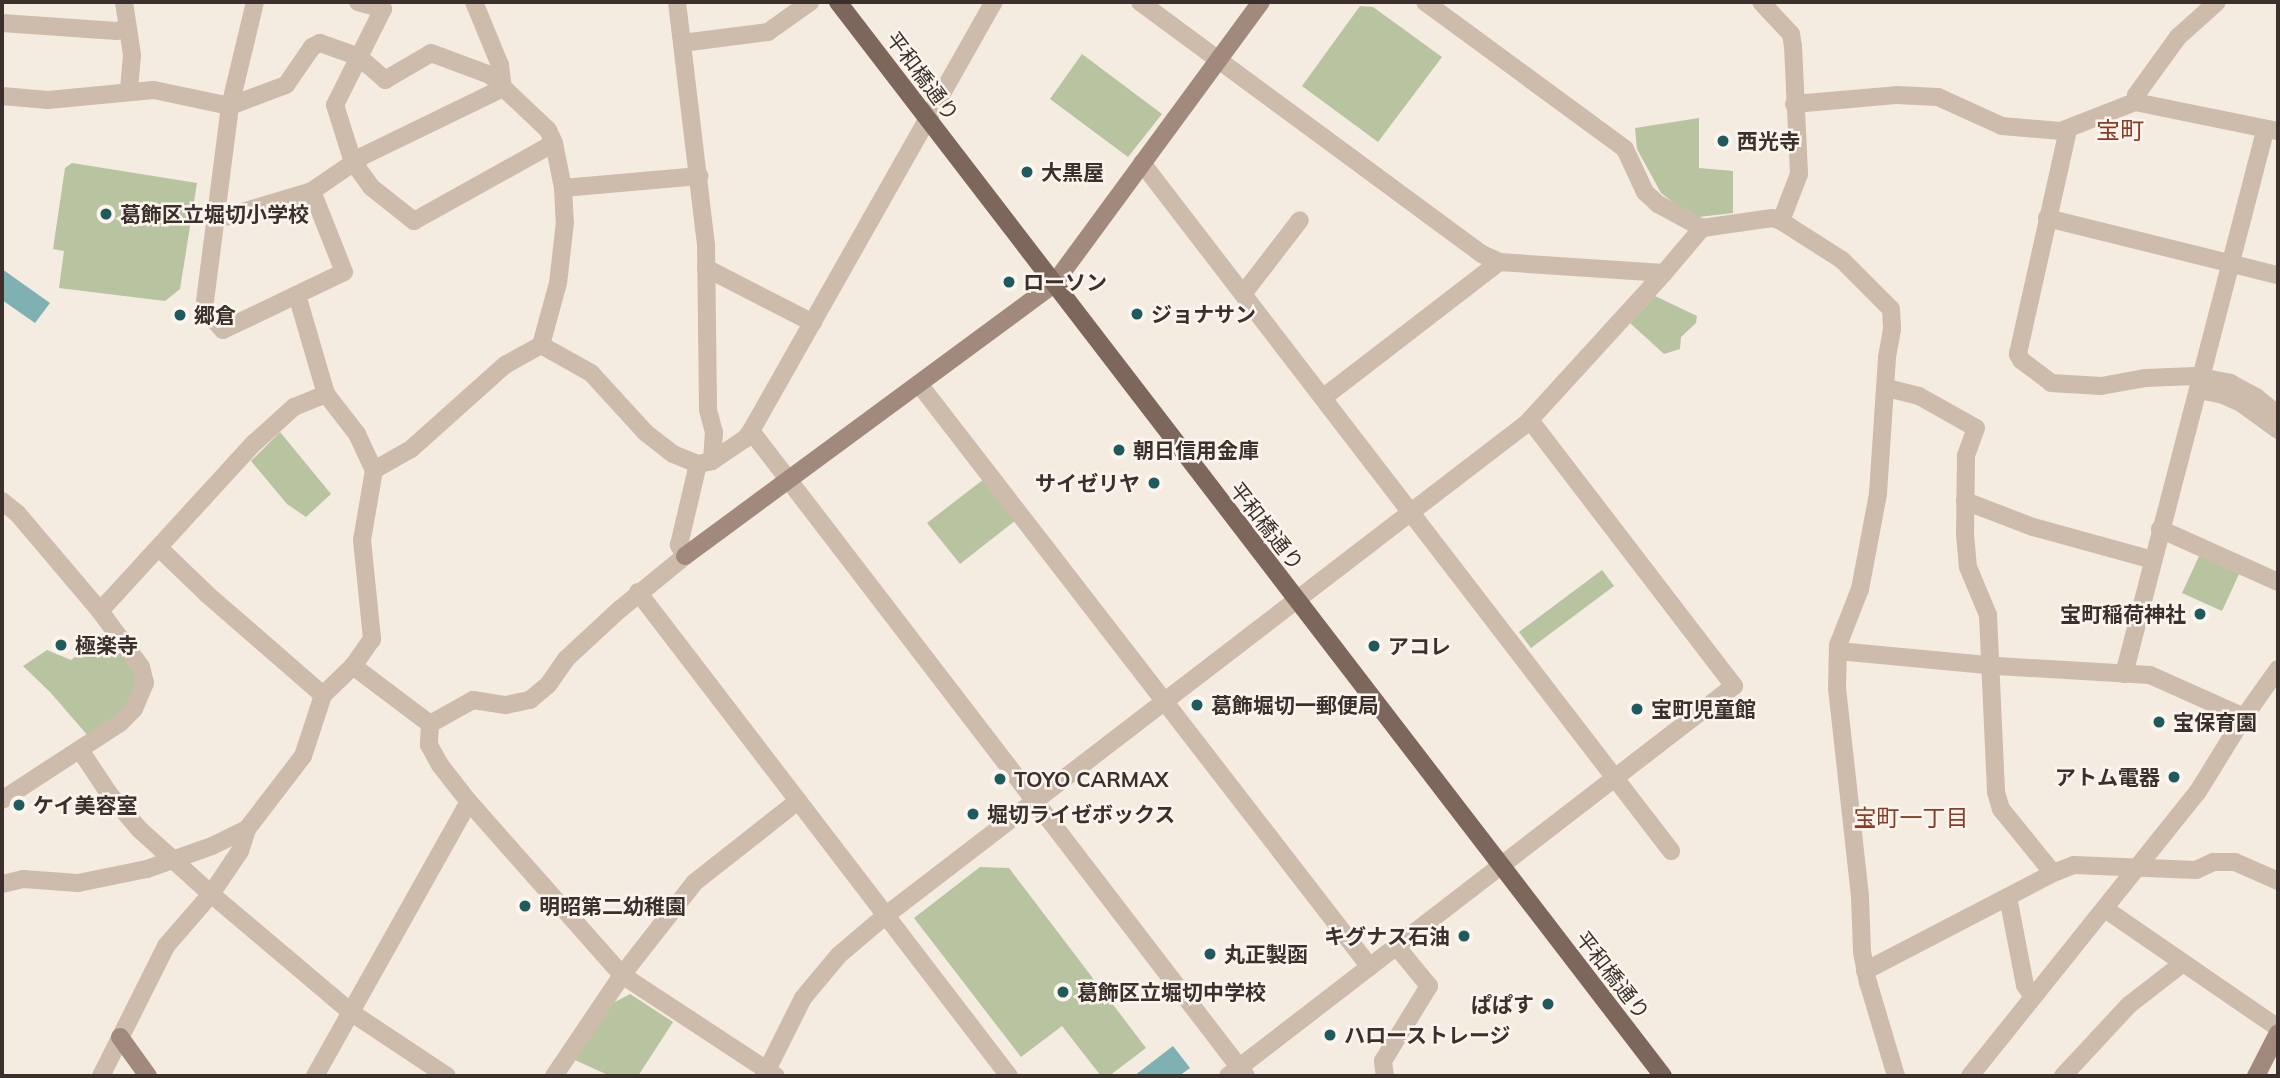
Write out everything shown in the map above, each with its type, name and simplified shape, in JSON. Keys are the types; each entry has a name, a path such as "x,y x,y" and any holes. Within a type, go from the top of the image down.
{"main road":[{"name":"平和橋通り","path":"838,2 1662,1076"}],"street":[{"path":"124,2 132,55 129,92"},
{"path":"255,2 230,106 204,309 223,330 344,272 312,191"},
{"path":"358,2 383,9 335,105 353,162 371,187 414,221 554,143"},
{"path":"474,2 500,65 503,88"},
{"path":"677,2 699,176 706,268 708,410 714,432 679,545 685,556"},
{"path":"682,43 768,32 810,2"},
{"path":"541,345 591,373 646,433 673,454 705,463 746,439 995,2"},
{"path":"1140,2 1482,254 1499,262 1664,273"},
{"path":"430,724 473,700 506,705 530,700 548,685 566,659 638,592 1053,285 1261,2"},
{"path":"1424,2 1625,149 1645,192 1674,215 1702,228 1772,218 1781,221 1842,260 1891,309 1892,329 1887,358 1878,494 1860,589 1838,651 1837,688 1852,816 1865,971 1896,1076"},
{"path":"1761,2 1791,34 1799,174 1781,221"},
{"path":"2135,102 2136,95 2178,37 2217,2"},
{"path":"2,23 117,31 127,28"},
{"path":"2,96 48,100 154,90 230,106 286,85 312,47 320,43 359,57 385,80 431,53 490,75 548,130 554,143 563,188 565,222 558,283 541,345 505,365 411,449 374,470"},
{"path":"215,220 312,191 353,162 503,88"},
{"path":"1794,104 1896,96 1938,97 2002,126 2068,130 2135,102 2272,131 2231,264 2124,674"},
{"path":"2068,130 2018,354 2021,360 2051,383 2101,386 2146,378 2246,390 2278,415"},
{"path":"1142,163 1671,850"},
{"path":"563,188 699,176"},
{"path":"2047,218 2278,275"},
{"path":"1243,294 1300,220"},
{"path":"430,724 429,745 469,802 622,975 769,1074 790,1020 819,975 886,915 1530,420 1702,228"},
{"path":"1324,397 1499,262"},
{"path":"706,268 813,323"},
{"path":"101,1076 166,946 211,894 240,850 247,829 303,756 323,695 353,666 372,639 362,540 374,470 357,434 326,394 297,295"},
{"path":"919,384 1370,967"},
{"path":"2199,384 2241,404 2278,430"},
{"path":"1887,388 1919,396 1976,428 1966,456 1968,567 1988,615 1996,792 2001,809 2053,873"},
{"path":"100,611 253,444 294,407 326,394"},
{"path":"751,431 1237,1073 1734,686 1530,420"},
{"path":"2,501 18,513 100,611 141,667 145,683 134,709 106,734 3,798"},
{"path":"1965,501 2033,527 2153,560"},
{"path":"2160,529 2278,582"},
{"path":"159,548 206,594 323,695"},
{"path":"638,592 1009,1076"},
{"path":"1838,651 1990,665 2150,675 2244,717"},
{"path":"353,666 430,724"},
{"path":"1970,1076 2197,793 2244,717 2278,669"},
{"path":"80,750 110,795 139,829 211,894 352,1013 447,1076"},
{"path":"554,1076 622,975 695,882 798,801"},
{"path":"315,1076 469,802"},
{"path":"2,884 23,879 78,883 174,860 247,829"},
{"path":"1865,971 2053,873 2074,865 2196,870 2213,862 2235,862 2278,881"},
{"path":"2008,897 2025,985 2032,997"},
{"path":"2105,909 2278,1031 2256,1076"},
{"path":"1385,1076 1383,1061 1429,986 1397,947"},
{"path":"2063,1076 2129,1005 2183,963"},
{"path":"120,1037 148,1076"}],"green space":[{"path":"1360,6 1373,7 1442,57 1378,142 1302,86"},
{"path":"1082,54 1162,114 1128,157 1050,99"},
{"path":"1699,118 1699,168 1733,171 1733,213 1698,217 1678,206 1661,193 1637,149 1635,128"},
{"path":"72,163 197,183 180,289 165,301 59,288 64,251 53,249 65,168"},
{"path":"1655,296 1697,316 1696,323 1681,337 1680,349 1664,354 1630,323"},
{"path":"280,432 331,494 306,517 287,504 251,461"},
{"path":"984,479 1016,520 960,564 927,523"},
{"path":"2200,554 2240,572 2222,611 2182,593"},
{"path":"1602,570 1614,586 1531,648 1519,632"},
{"path":"105,632 138,678 127,708 89,737 23,666 47,650 71,660"},
{"path":"980,867 1009,868 1146,1048 1109,1076 1101,1076 1062,1026 1021,1057 914,918"},
{"path":"630,994 673,1022 638,1076 610,1076 575,1060 613,1003"}],"water":[{"path":"2,269 50,303 35,323 2,300"},
{"path":"1173,1046 1190,1068 1179,1076 1134,1076"}],"place":[{"name":"西光寺","path":"1723,141"},
{"name":"大黒屋","path":"1027,172"},
{"name":"葛飾区立堀切小学校","path":"106,214"},
{"name":"ローソン","path":"1009,282"},
{"name":"ジョナサン","path":"1137,314"},
{"name":"郷倉","path":"180,315"},
{"name":"朝日信用金庫","path":"1119,450"},
{"name":"サイゼリヤ","path":"1154,483"},
{"name":"宝町稲荷神社","path":"2200,614"},
{"name":"極楽寺","path":"61,645"},
{"name":"アコレ","path":"1374,646"},
{"name":"葛飾堀切一郵便局","path":"1197,705"},
{"name":"宝町児童館","path":"1637,709"},
{"name":"宝保育園","path":"2159,722"},
{"name":"アトム電器","path":"2174,777"},
{"name":"TOYO CARMAX","path":"1000,779"},
{"name":"ケイ美容室","path":"19,805"},
{"name":"堀切ライゼボックス","path":"973,814"},
{"name":"明昭第二幼稚園","path":"525,906"},
{"name":"キグナス石油","path":"1464,936"},
{"name":"丸正製函","path":"1210,954"},
{"name":"葛飾区立堀切中学校","path":"1063,992"},
{"name":"ぱぱす","path":"1548,1004"},
{"name":"ハローストレージ","path":"1330,1035"}],"district":[{"name":"宝町","path":"2120,131"},
{"name":"宝町一丁目","path":"1911,818"}]}
